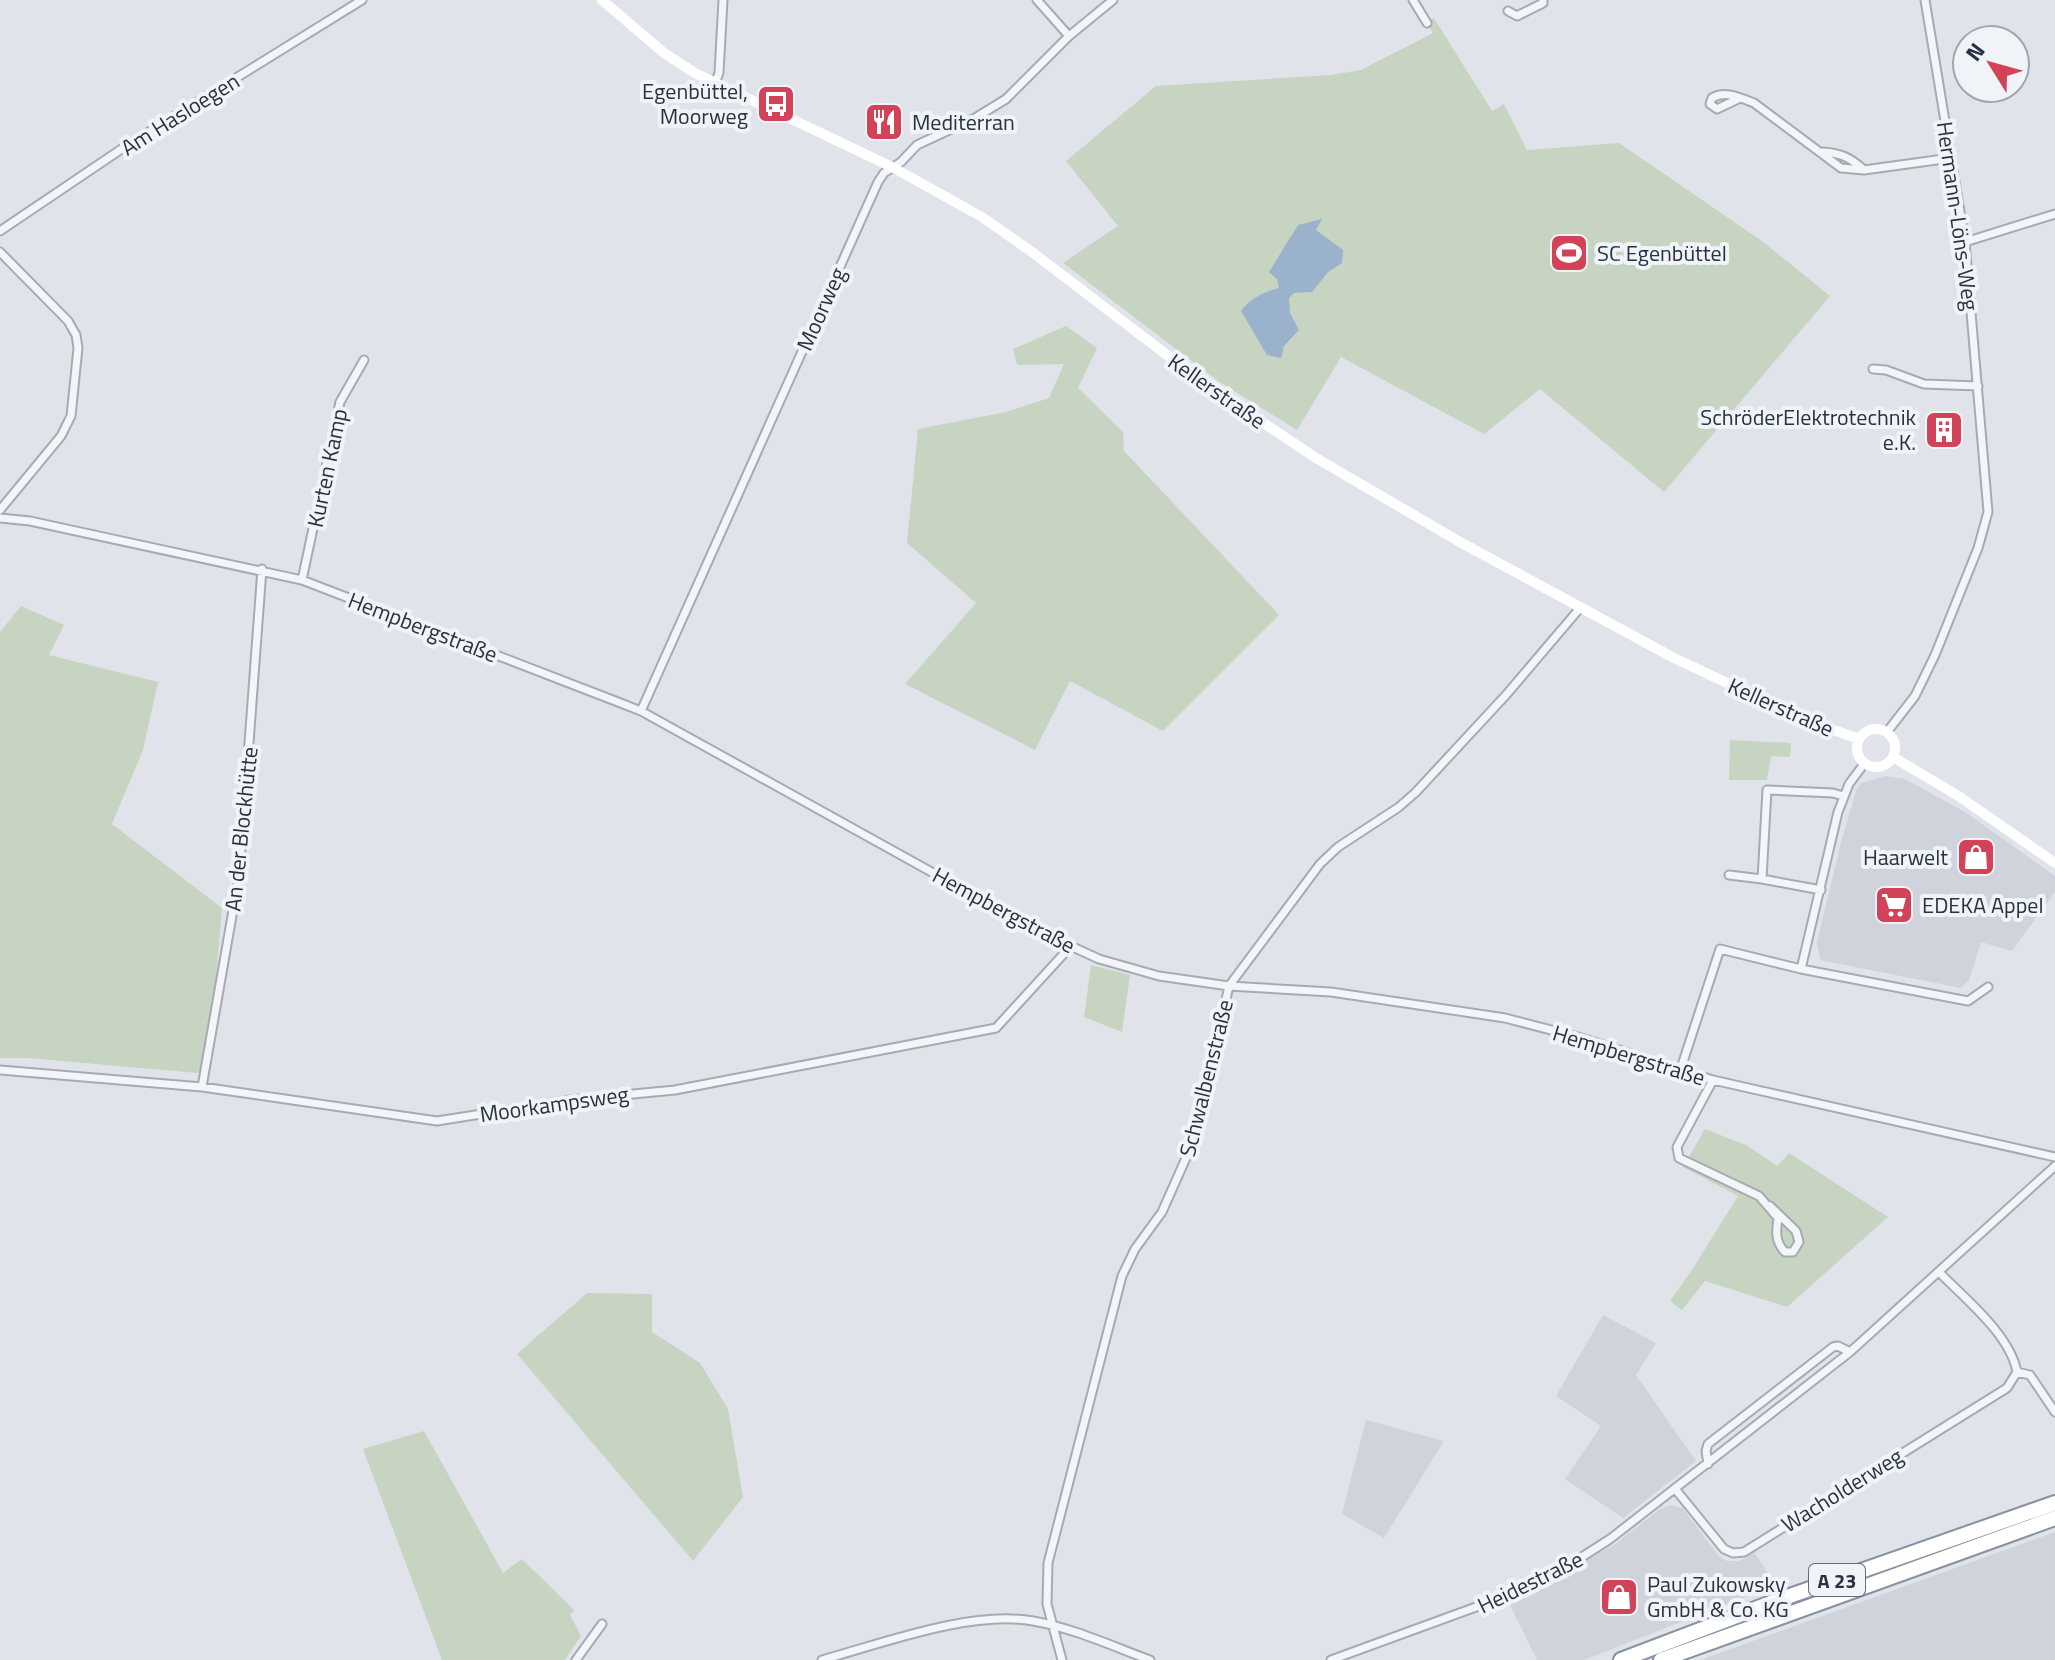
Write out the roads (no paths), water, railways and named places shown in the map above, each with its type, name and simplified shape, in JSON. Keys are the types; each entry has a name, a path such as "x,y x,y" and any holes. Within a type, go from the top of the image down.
{"highway":[{"name":"A 23","path":"1621,1660 1798,1593 2055,1503"},
{"name":"A 23","path":"1661,1660 2055,1518"}],"main road":[{"name":"Kellerstraße","path":"607,2 664,53 715,83 892,167 971,210 1032,252 1205,384 1292,443 1580,608 1683,662 1806,720 1859,739"},
{"name":"Kellerstraße","path":"1864,764 1857,753 1859,739 1874,729 1887,732"},
{"path":"1864,764 1875,767 1885,765 1893,757 1895,744 1887,732"},
{"path":"1893,757 1960,797 2055,863"}],"street":[{"name":"Am Hasloegen","path":"0,231 123,148 362,0"},
{"path":"715,83 719,73 723,0"},
{"path":"1037,0 1069,36"},
{"name":"Moorweg","path":"641,711 878,182 917,145 975,118 1006,99 1069,36 1113,0"},
{"path":"1413,0 1427,23"},
{"path":"1508,11 1517,16 1543,3 1543,0"},
{"name":"Hermann-Löns-Weg","path":"1887,732 1915,696 1935,655 1978,548 1988,512 1965,242 1925,0"},
{"path":"1740,98 1754,103 1841,168 1864,170 1951,158"},
{"path":"1823,152 1851,158 1864,170"},
{"path":"1965,242 2055,214"},
{"path":"0,252 68,321 76,335 78,348 71,416 61,436 0,510"},
{"name":"Kurten Kamp","path":"302,580 340,402 364,360"},
{"path":"1873,369 1886,370 1924,384 1978,386"},
{"name":"Hempbergstraße","path":"0,518 30,521 302,580 641,711 1070,947 1137,971 1229,986 1331,992 1505,1018 1578,1037 1713,1080 2055,1157"},
{"name":"An der Blockhütte","path":"202,1087 239,876 262,569"},
{"name":"Schwalbenstraße","path":"1062,1660 1047,1604 1048,1563 1122,1276 1135,1249 1162,1212 1194,1140 1229,986 1320,864 1338,847 1399,807 1416,792 1580,608"},
{"path":"1801,969 1830,851 1830,839 1843,796 1864,764"},
{"path":"1762,879 1767,790 1843,796"},
{"path":"1729,875 1821,890"},
{"name":"Moorkampsweg","path":"0,1070 202,1087 437,1121 570,1100 675,1090 996,1028 1070,947"},
{"path":"1680,1071 1720,949 1866,983 1968,1001 1988,987"},
{"path":"1713,1080 1677,1147 1679,1158 1759,1196 1770,1206 1796,1231 1799,1242 1793,1252 1785,1252 1780,1247 1776,1232 1778,1218 1770,1206"},
{"name":"Heidestraße","path":"1331,1660 1481,1607 1549,1578 1619,1533 1850,1352 2055,1166"},
{"path":"1939,1272 1997,1333 2010,1352 2017,1372 2030,1375 2055,1412"},
{"name":"Heidestraße","path":"1708,1464 1708,1444 1833,1347 1850,1352"},
{"name":"Wacholderweg","path":"1676,1490 1724,1549 1733,1553 1744,1552 2007,1388 2017,1372"},
{"path":"822,1660 978,1621 1019,1619 1051,1625 1150,1660"},
{"path":"576,1660 602,1624"}],"water":[{"path":"1322,219 1316,230 1343,250 1342,263 1328,272 1312,292 1294,293 1289,298 1290,313 1299,330 1284,346 1281,358 1267,355 1241,311 1258,296 1279,288 1277,279 1269,272 1298,225"}],"place":[{"name":"Egenbüttel, Moorweg","path":"776,104"},
{"name":"Mediterran","path":"884,122"},
{"name":"SC Egenbüttel","path":"1569,253"},
{"name":"SchröderElektrotechnik e.K.","path":"1944,430"},
{"name":"Haarwelt","path":"1976,857"},
{"name":"EDEKA Appel","path":"1894,905"},
{"name":"Paul Zukowsky GmbH & Co. KG","path":"1619,1597"}]}
